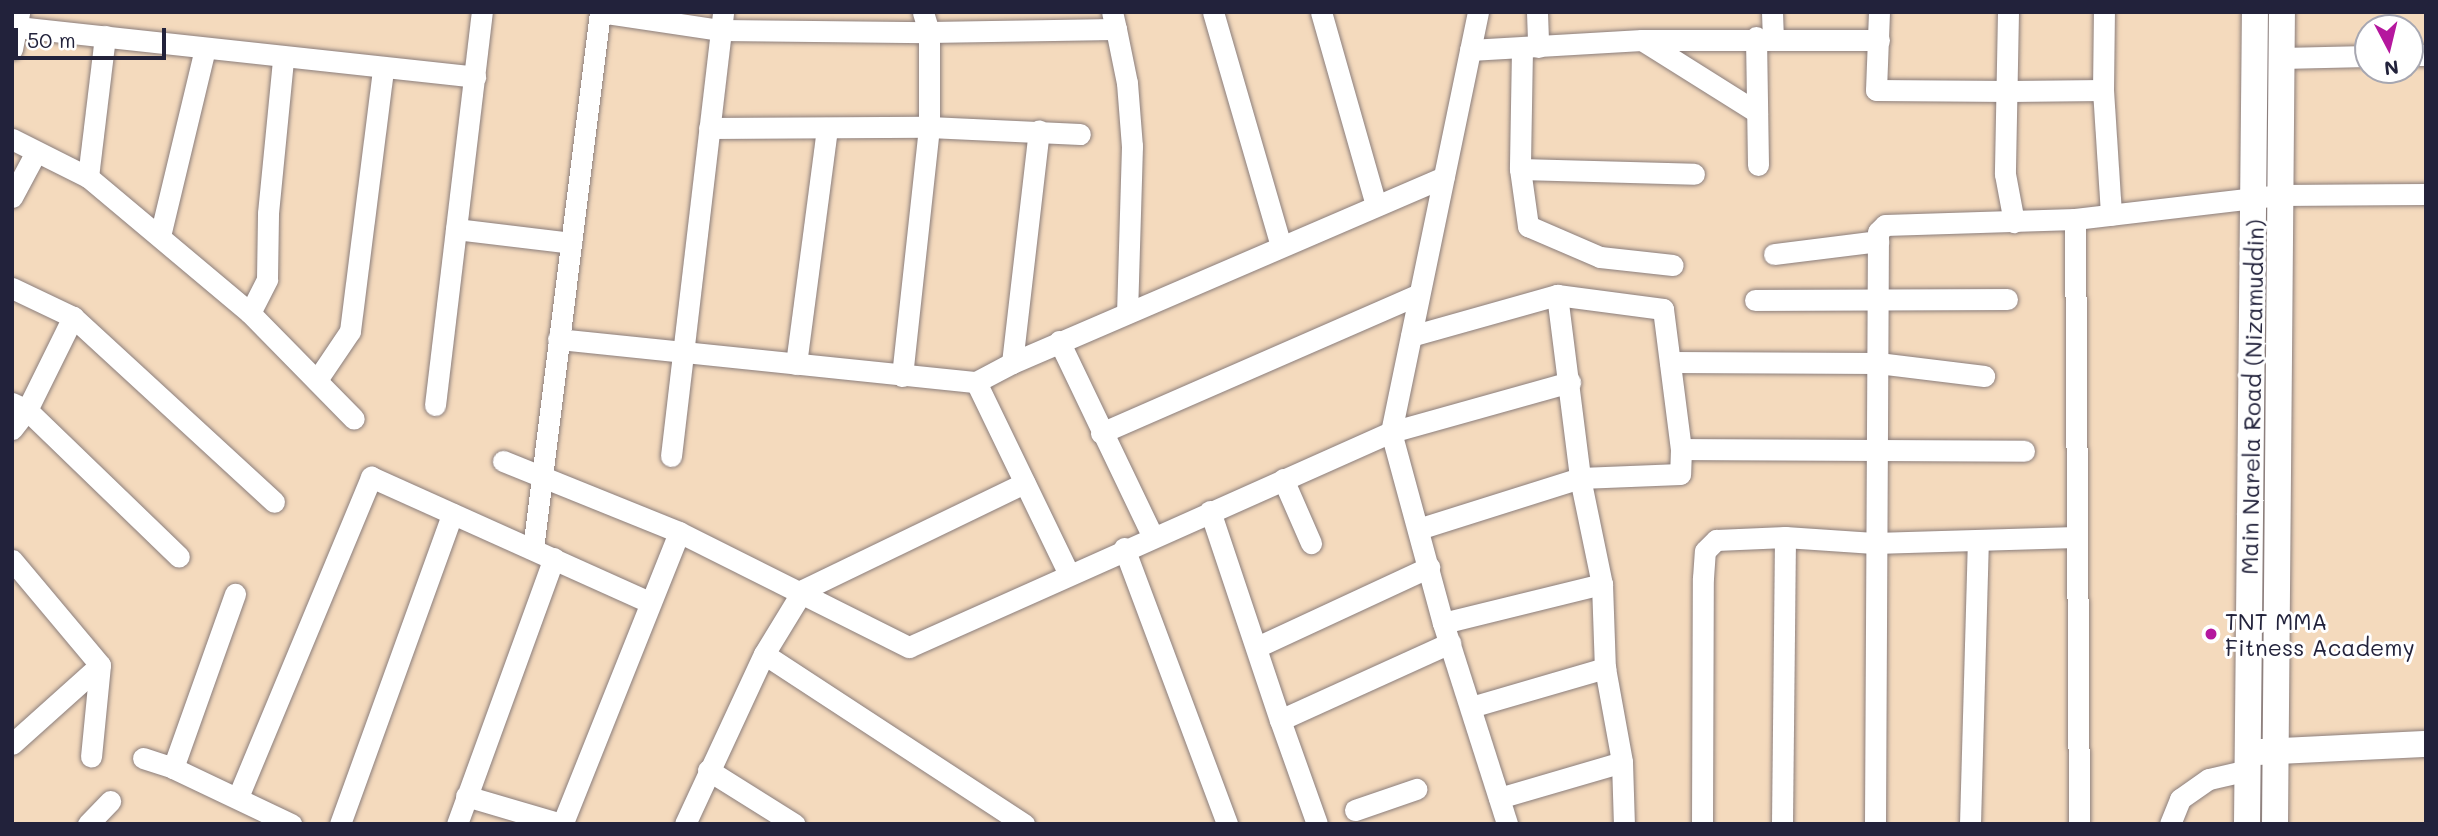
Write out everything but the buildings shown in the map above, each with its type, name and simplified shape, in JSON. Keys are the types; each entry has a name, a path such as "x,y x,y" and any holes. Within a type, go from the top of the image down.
{"street":[{"path":"435,405 482,12"},
{"path":"533,549 600,12 722,21 1114,20 1127,83 1132,146 1127,311"},
{"path":"1321,12 1376,205"},
{"path":"1478,12 1391,432 1447,633 1507,824"},
{"path":"1537,12 1530,48 1520,169 1528,226 1600,257 1673,265"},
{"path":"1758,165 1757,112 1764,37 1772,12"},
{"path":"1880,12 1877,90 2103,90"},
{"path":"2008,12 2010,91 2005,174 2014,222"},
{"path":"2104,12 2103,90 2111,215"},
{"name":"Main Narela Road (Nizamuddin)","path":"2247,824 2255,12"},
{"name":"Main Narela Road (Nizamuddin)","path":"2275,824 2282,12"},
{"path":"1215,13 1280,246"},
{"path":"12,49 18,20 105,36 283,59 475,77"},
{"path":"671,456 722,21"},
{"path":"902,376 929,127 926,22"},
{"path":"88,177 105,36"},
{"path":"1470,50 1642,40 1764,37 1878,40"},
{"path":"1642,40 1757,112"},
{"path":"160,236 205,48"},
{"path":"2281,58 2354,56"},
{"path":"250,313 267,279 268,213 283,59"},
{"path":"317,380 350,331 383,68"},
{"path":"709,128 929,127 1080,134"},
{"path":"796,364 827,128"},
{"path":"1012,363 1039,131"},
{"path":"12,139 88,177 250,313 354,418"},
{"path":"12,197 36,152"},
{"path":"1520,169 1694,174"},
{"path":"558,339 976,382 1127,311 1444,177"},
{"path":"1875,824 1874,543 1879,451 1876,296 1878,241 1885,225 2075,219 2280,195 2426,194"},
{"path":"2075,219 2079,824"},
{"path":"456,229 571,243"},
{"path":"1774,254 1878,241"},
{"path":"12,288 73,317 274,502"},
{"path":"1101,433 1419,294"},
{"path":"1411,336 1557,295 1663,309 1681,449 1680,474 1580,478 1418,529"},
{"path":"1557,295 1580,478 1602,584 1605,668 1622,762 1624,824"},
{"path":"1755,300 1876,296 2007,299"},
{"path":"12,429 20,406 73,317"},
{"path":"1059,341 1152,536"},
{"path":"1670,362 1878,363 1984,376"},
{"path":"976,382 1069,573"},
{"path":"503,461 541,473 679,532 803,590 909,647 1124,548 1391,432 1570,382"},
{"path":"20,406 179,557"},
{"path":"1681,449 2024,451"},
{"path":"238,797 366,482 378,478 452,514 649,601"},
{"path":"1283,479 1311,544"},
{"path":"685,824 764,654 803,590 1024,483"},
{"path":"1210,511 1317,824"},
{"path":"340,824 452,514"},
{"path":"466,796 558,823 564,820 649,601 679,532"},
{"path":"1702,824 1705,551 1716,540 1785,537 1874,543 2076,537"},
{"path":"1782,824 1785,537"},
{"path":"1969,824 1978,541"},
{"path":"1124,548 1227,824"},
{"path":"457,824 554,558"},
{"path":"12,560 100,664 91,757"},
{"path":"1257,647 1429,567"},
{"path":"1280,720 1447,633 1602,584"},
{"path":"173,768 235,594"},
{"path":"764,654 1024,824"},
{"path":"12,744 100,664"},
{"path":"1471,707 1605,668"},
{"path":"2169,824 2180,799 2209,779 2276,750 2426,744"},
{"path":"144,758 238,797 291,824"},
{"path":"1499,798 1622,762"},
{"path":"708,770 794,824"},
{"path":"1355,808 1416,789"},
{"path":"88,824 110,802"}],"place":[{"name":"TNT MMA Fitness Academy","path":"2211,634"}]}
